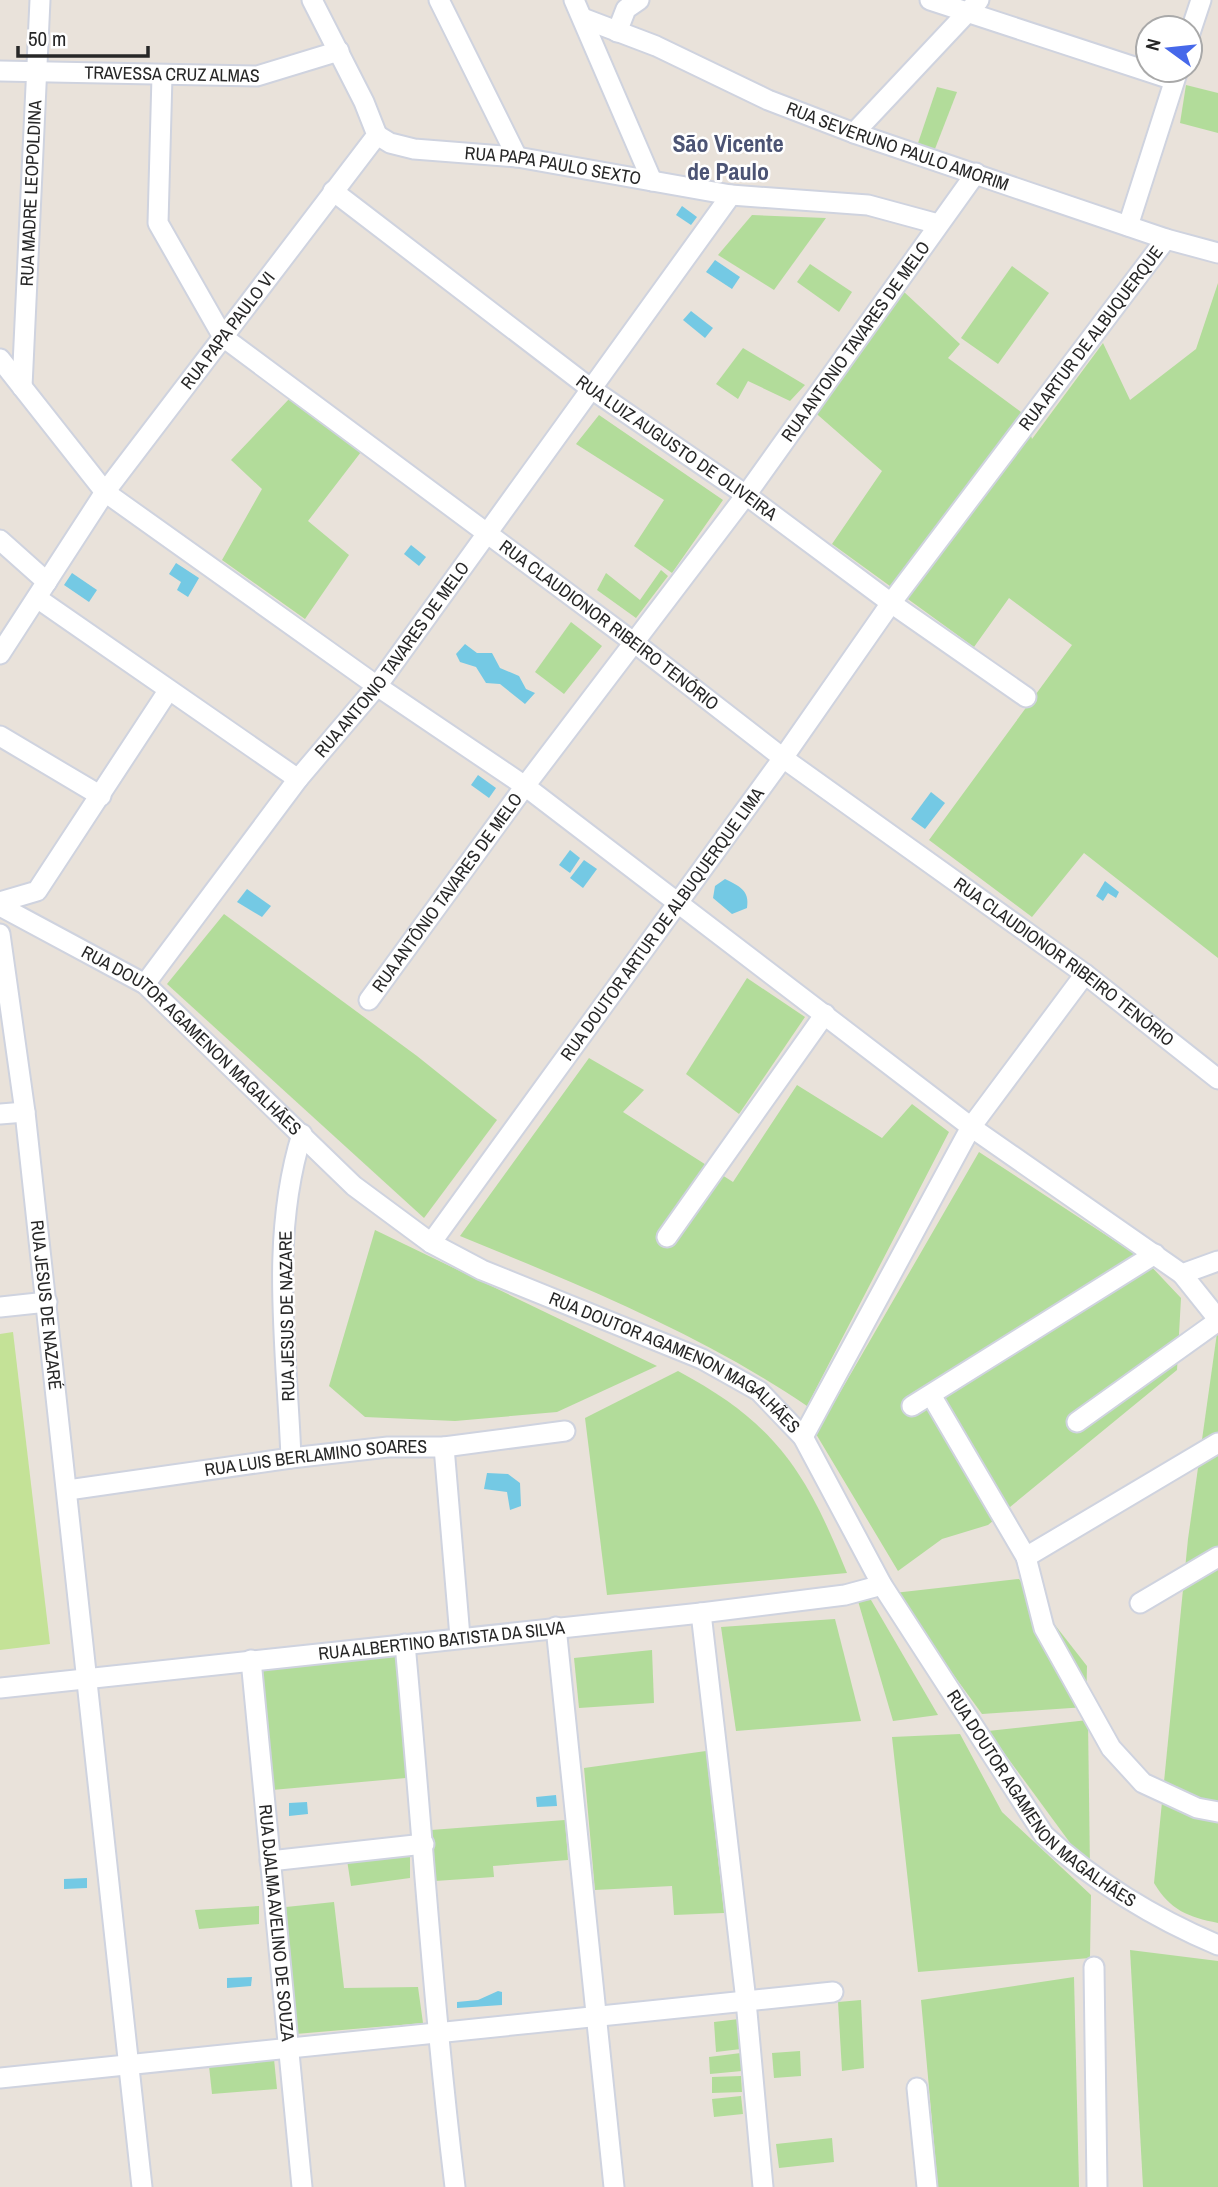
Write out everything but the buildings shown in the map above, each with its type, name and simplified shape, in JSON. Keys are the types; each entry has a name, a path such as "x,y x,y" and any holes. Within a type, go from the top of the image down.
{"street":[{"name":"RUA MADRE LEOPOLDINA","path":"22,387 40,0"},
{"path":"312,0 339,51 377,135"},
{"path":"439,0 517,157"},
{"path":"617,32 626,9 639,0"},
{"path":"930,0 973,7 1134,61"},
{"path":"576,6 652,181"},
{"name":"RUA SEVERUNO PAULO AMORIM","path":"576,6 617,32 656,46 768,100 854,133 1166,239 1218,253"},
{"path":"854,133 973,7"},
{"name":"TRAVESSA CRUZ ALMAS","path":"0,71 257,76 339,51"},
{"name":"RUA CLAUDIONOR RIBEIRO TENÓRIO","path":"162,76 158,223 223,337 636,644 783,758 1085,974 1218,1079"},
{"path":"1128,226 1173,84"},
{"name":"RUA PAPA PAULO SEXTO","path":"377,135 390,143 414,149 517,157 731,195"},
{"name":"RUA PAPA PAULO VI","path":"0,652 105,492 377,135"},
{"name":"RUA ANTONIO TAVARES DE MELO","path":"636,644 976,173"},
{"name":"RUA LUIZ AUGUSTO DE OLIVEIRA","path":"333,191 590,388 746,495 891,603 1026,697"},
{"path":"731,195 868,205 938,224"},
{"name":"RUA ANTONIO TAVARES DE MELO","path":"145,984 298,779 377,686 731,195"},
{"name":"RUA ARTUR DE ALBUQUERQUE","path":"891,603 1166,239"},
{"path":"0,359 105,492 377,686 525,786 971,1127 1182,1274 1218,1320 1076,1422"},
{"path":"0,540 42,590 168,691 298,779"},
{"name":"RUA DOUTOR ARTUR DE ALBUQUERQUE LIMA","path":"431,1242 783,758 891,603"},
{"name":"RUA ANTÔNIO TAVARES DE MELO","path":"369,1000 525,786 636,644"},
{"path":"1,909 37,891 168,691"},
{"path":"0,736 100,796"},
{"name":"RUA DOUTOR AGAMENON MAGALHÃES","path":"1,909 145,984 354,1186 431,1242 482,1270 702,1360 758,1391 803,1437 882,1585 1044,1835 1071,1861 1093,1875 1186,1931 1218,1945"},
{"name":"RUA JESUS DE NAZARÉ","path":"0,934 25,1112 47,1302 142,2187"},
{"path":"803,1437 971,1127 1085,974"},
{"path":"667,1237 825,1014"},
{"path":"0,1114 25,1112"},
{"name":"RUA JESUS DE NAZARE","path":"291,1458 282,1265 285,1209 302,1134"},
{"path":"912,1406 1155,1254"},
{"path":"1182,1274 1218,1261"},
{"path":"0,1307 47,1302"},
{"path":"931,1395 1026,1557 1044,1628 1111,1748 1143,1783 1197,1808 1218,1812"},
{"name":"RUA LUIS BERLAMINO SOARES","path":"68,1490 291,1458 388,1447 443,1447 565,1431"},
{"path":"1026,1557 1218,1443"},
{"path":"443,1447 460,1637"},
{"path":"1140,1603 1218,1557"},
{"name":"RUA ALBERTINO BATISTA DA SILVA","path":"0,1688 701,1613 845,1595 882,1585"},
{"path":"701,1613 746,2001 763,2187"},
{"path":"556,1627 614,2187"},
{"path":"405,1644 424,1844 436,2032 455,2187"},
{"name":"RUA DJALMA AVELINO DE SOUZA","path":"251,1660 302,2187"},
{"path":"270,1861 424,1844"},
{"path":"1094,1967 1097,2187"},
{"path":"0,2078 833,1992"},
{"path":"917,2088 927,2187"}],"green space":[{"path":"1186,85 1218,93 1218,133 1180,123"},
{"path":"937,87 957,92 933,154 917,146"},
{"path":"752,215 826,218 774,290 718,255"},
{"path":"810,264 852,292 839,312 797,282"},
{"path":"1012,266 1049,293 998,364 961,338"},
{"path":"1218,283 1218,958 1084,853 1032,917 929,840 1072,645 1009,598 974,647 832,544 882,471 811,409 903,291 960,344 948,358 1025,415 1032,439 1103,343 1130,400 1196,349"},
{"path":"743,348 805,385 790,401 748,381 738,399 716,384"},
{"path":"290,398 361,452 308,521 349,555 305,619 222,560 262,489 231,460"},
{"path":"599,415 723,500 672,573 634,546 664,500 576,444"},
{"path":"661,570 668,576 636,618 597,590 606,573 640,600"},
{"path":"571,622 602,646 564,694 535,672"},
{"path":"224,914 417,1056 497,1120 424,1218 167,984"},
{"path":"747,978 805,1017 739,1114 686,1074"},
{"path":"589,1058 644,1090 623,1112 733,1182 797,1085 882,1138 912,1104 949,1132 807,1406 682,1333 594,1292 460,1236"},
{"path":"979,1152 1147,1262 1181,1298 1177,1370 988,1525 942,1539 898,1571 816,1434"},
{"path":"375,1230 657,1366 557,1412 455,1421 365,1417 329,1386"},
{"path":"1218,1326 1218,1923 1198,1918 1173,1906 1154,1883 1188,1539"},
{"path":"13,1332 50,1644 0,1650 0,1334"},
{"path":"678,1371 740,1411 784,1454 817,1506 847,1573 607,1595 585,1418"},
{"path":"1019,1579 1087,1666 1086,1707 982,1714 894,1593"},
{"path":"871,1600 938,1715 893,1721 858,1601"},
{"path":"835,1619 861,1721 736,1731 721,1627"},
{"path":"652,1650 654,1703 579,1708 574,1658"},
{"path":"399,1653 406,1778 272,1790 260,1667"},
{"path":"1088,1720 1090,1870 988,1731"},
{"path":"960,1734 1002,1812 1091,1895 1090,1958 918,1972 892,1737"},
{"path":"706,1751 724,1913 674,1915 672,1886 595,1890 584,1768"},
{"path":"565,1820 568,1860 493,1866 494,1877 435,1881 431,1830"},
{"path":"410,1853 410,1878 351,1886 347,1860"},
{"path":"334,1902 344,1988 418,1987 423,2023 296,2034 286,1907"},
{"path":"259,1906 259,1924 199,1929 195,1910"},
{"path":"1130,1950 1218,1961 1218,2187 1143,2187"},
{"path":"1074,1977 1079,2187 938,2187 921,2000"},
{"path":"861,2000 864,2068 842,2071 838,2002"},
{"path":"739,2019 741,2049 716,2052 714,2022"},
{"path":"800,2051 801,2076 774,2078 772,2053"},
{"path":"741,2053 742,2071 710,2074 709,2057"},
{"path":"274,2059 277,2089 212,2094 209,2066"},
{"path":"741,2076 742,2092 712,2093 712,2077"},
{"path":"741,2096 743,2114 714,2117 712,2099"},
{"path":"832,2138 834,2162 779,2168 776,2144"}],"water":[{"path":"682,206 697,217 691,225 676,215"},
{"path":"715,260 740,277 732,289 706,272"},
{"path":"691,311 713,328 705,338 683,320"},
{"path":"411,545 426,557 419,566 404,554"},
{"path":"176,563 199,578 188,597 177,590 181,582 169,574"},
{"path":"72,573 97,590 89,602 64,585"},
{"path":"465,644 477,653 492,653 500,668 519,676 526,689 535,693 525,704 500,684 486,683 476,667 460,662 456,654"},
{"path":"478,775 496,788 489,798 471,785"},
{"path":"931,792 945,803 925,829 911,819"},
{"path":"570,850 580,858 570,873 559,865"},
{"path":"584,860 597,869 583,888 570,878"},
{"path":"725,879 745,893 747,908 732,914 713,898 715,886"},
{"path":"1105,881 1119,892 1116,898 1108,893 1103,901 1096,896"},
{"path":"247,889 271,906 262,917 237,902"},
{"path":"487,1473 508,1474 520,1483 521,1506 510,1510 507,1492 484,1489"},
{"path":"556,1795 557,1806 537,1807 536,1797"},
{"path":"307,1802 308,1814 289,1816 289,1803"},
{"path":"87,1878 87,1888 64,1889 64,1879"},
{"path":"252,1977 251,1986 227,1988 227,1978"},
{"path":"498,1991 502,1992 502,2005 457,2008 457,2002 478,2000"}],"district":[{"name":"São Vicente de Paulo","path":"728,158"}]}
